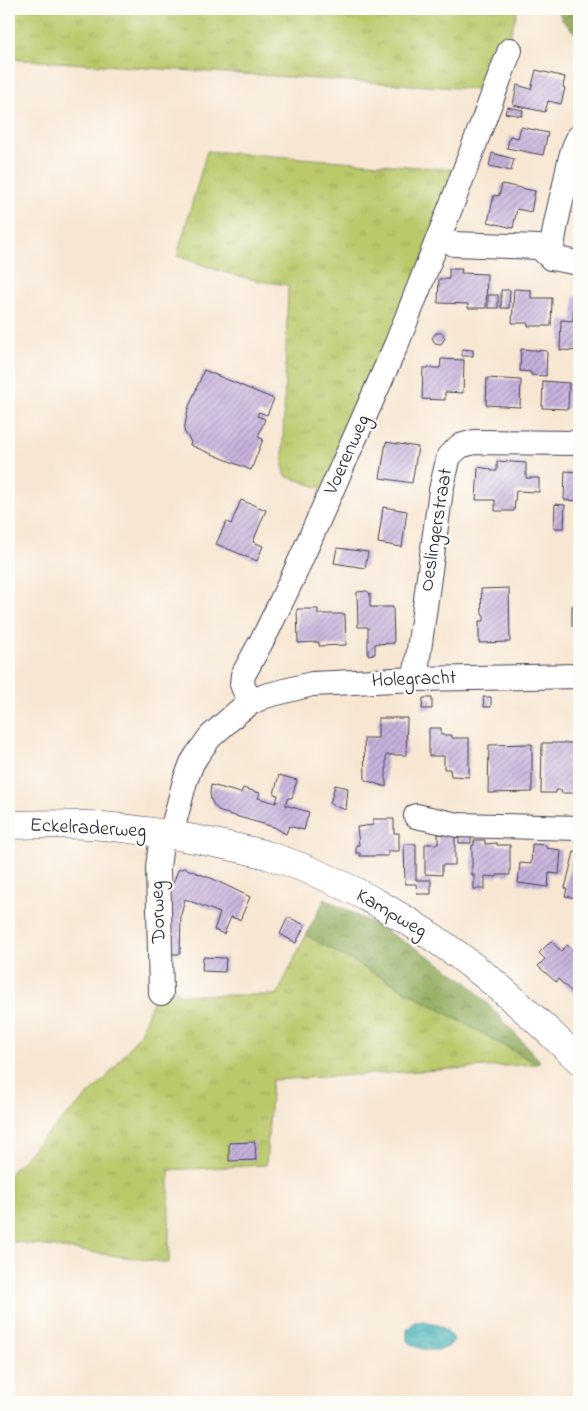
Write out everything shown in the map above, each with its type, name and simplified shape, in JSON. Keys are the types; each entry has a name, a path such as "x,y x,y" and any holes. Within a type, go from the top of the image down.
{"main road":[{"name":"Eckelraderweg","path":"9,825 68,824 167,834"},
{"name":"Kampweg","path":"167,834 270,856 302,868 384,907 450,950 484,975 579,1060"}],"street":[{"name":"Voerenweg","path":"252,702 242,684 243,675 293,577 393,352 510,50"},
{"path":"551,258 552,237 566,176 579,137"},
{"path":"454,244 539,247 551,258 579,263"},
{"name":"Oeslingerstraat","path":"415,679 442,490 449,456 460,446 474,442 579,443"},
{"name":"Holegracht","path":"252,702 276,692 312,684 415,679 579,676"},
{"path":"167,834 174,822 185,781 197,755 218,729 252,702"},
{"path":"416,816 458,825 579,828"},
{"name":"Dorweg","path":"161,993 169,966 158,868 161,843 167,834"}],"green space":[{"path":"9,9 518,9 506,53 490,90 9,59"},
{"path":"558,9 579,9 579,37 562,20"},
{"path":"207,151 460,170 329,491 286,476 283,466 288,285 259,281 226,273 177,256"},
{"path":"325,899 427,955 468,983 540,1061 537,1064 306,935"},
{"path":"306,935 537,1064 272,1080 266,1165 169,1170 169,1263 9,1241 9,1175 35,1146 106,1078 140,1034 159,985 158,973 181,995 277,995"}],"water":[{"path":"424,1321 445,1329 454,1340 450,1345 438,1350 421,1349 411,1344 407,1341 407,1329 415,1322"}],"building":[{"path":"536,70 565,77 563,87 565,88 561,104 548,101 545,112 513,105 517,85 531,89"},
{"path":"507,107 523,110 522,116 505,113"},
{"path":"521,127 548,133 543,155 507,148 510,136 518,138"},
{"path":"492,153 514,159 511,171 489,166"},
{"path":"502,184 535,191 531,212 517,209 513,228 488,222 494,195 499,196"},
{"path":"449,269 462,269 461,273 487,274 486,308 468,308 468,304 438,303 439,279 449,279"},
{"path":"514,289 531,290 531,298 552,298 551,326 528,326 528,323 512,323"},
{"path":"501,290 510,290 509,308 501,308"},
{"path":"488,295 498,295 498,308 488,308"},
{"path":"574,296 579,296 579,351 560,350 561,320 573,321"},
{"path":"436,333 442,333 445,338 441,344 435,343 432,338"},
{"path":"462,349 473,350 473,356 462,356"},
{"path":"521,349 547,351 546,376 531,375 531,372 520,371"},
{"path":"441,359 464,360 463,393 445,392 445,400 422,399 423,368 440,368"},
{"path":"204,370 274,399 267,415 259,412 257,416 265,419 258,437 263,439 251,470 190,445 191,442 184,431 188,409"},
{"path":"487,378 521,380 520,407 486,405"},
{"path":"543,381 569,383 568,409 542,408"},
{"path":"386,442 418,447 412,483 380,478"},
{"path":"497,461 526,463 526,478 539,478 539,492 516,491 514,511 495,511 495,500 476,500 478,467 497,471"},
{"path":"565,471 579,472 579,501 564,500"},
{"path":"241,500 266,510 253,542 263,546 257,561 216,544 226,522 231,524"},
{"path":"555,504 565,505 564,528 554,528"},
{"path":"383,507 407,511 402,547 378,543"},
{"path":"337,548 368,552 365,568 334,563"},
{"path":"509,588 510,642 479,643 479,621 484,621 481,589"},
{"path":"367,591 370,594 370,607 393,607 394,643 375,644 375,654 368,655 368,627 358,627 357,592"},
{"path":"572,606 579,606 579,626 572,626"},
{"path":"297,609 318,609 318,614 345,614 346,645 319,646 319,642 298,643"},
{"path":"483,697 491,697 491,707 484,707"},
{"path":"423,698 432,698 432,709 422,709"},
{"path":"378,718 407,718 406,755 386,755 386,787 365,780 364,738 378,738"},
{"path":"429,728 441,728 441,735 452,735 452,738 469,738 469,777 451,776 450,769 444,769 444,756 429,756"},
{"path":"542,743 576,743 576,793 561,793 562,790 556,790 556,793 541,793"},
{"path":"532,744 532,792 488,793 489,745"},
{"path":"279,775 297,780 292,798 288,798 285,805 309,812 304,830 289,826 286,834 274,827 221,812 211,800 211,785 241,793 243,788 260,793 258,798 276,803 278,795 274,794"},
{"path":"335,785 348,788 346,810 330,804"},
{"path":"373,819 394,819 394,833 399,833 399,851 388,851 388,856 360,856 360,853 356,853 356,845 359,845 357,827 373,825"},
{"path":"438,834 455,835 455,865 442,865 442,875 425,874 425,844 438,844"},
{"path":"459,836 471,836 471,843 459,843"},
{"path":"474,840 485,840 485,844 510,845 510,875 485,876 485,889 474,889 472,845 474,845"},
{"path":"404,844 416,844 416,880 431,880 431,894 417,894 416,884 405,884"},
{"path":"532,844 546,845 546,848 561,850 559,874 549,873 548,887 518,883 520,863 531,864"},
{"path":"574,852 579,853 579,892 576,891 574,898 565,896 567,889 565,888"},
{"path":"184,868 213,879 250,897 240,920 231,917 224,934 214,930 220,913 185,899 181,915 180,954 168,954 169,894 178,870"},
{"path":"288,917 305,925 296,943 280,934"},
{"path":"551,941 561,951 567,945 579,956 579,989 574,994 558,979 556,982 538,966 545,959 539,953"},
{"path":"203,957 226,958 225,972 202,971"},
{"path":"255,1142 256,1160 229,1161 229,1143"}]}
